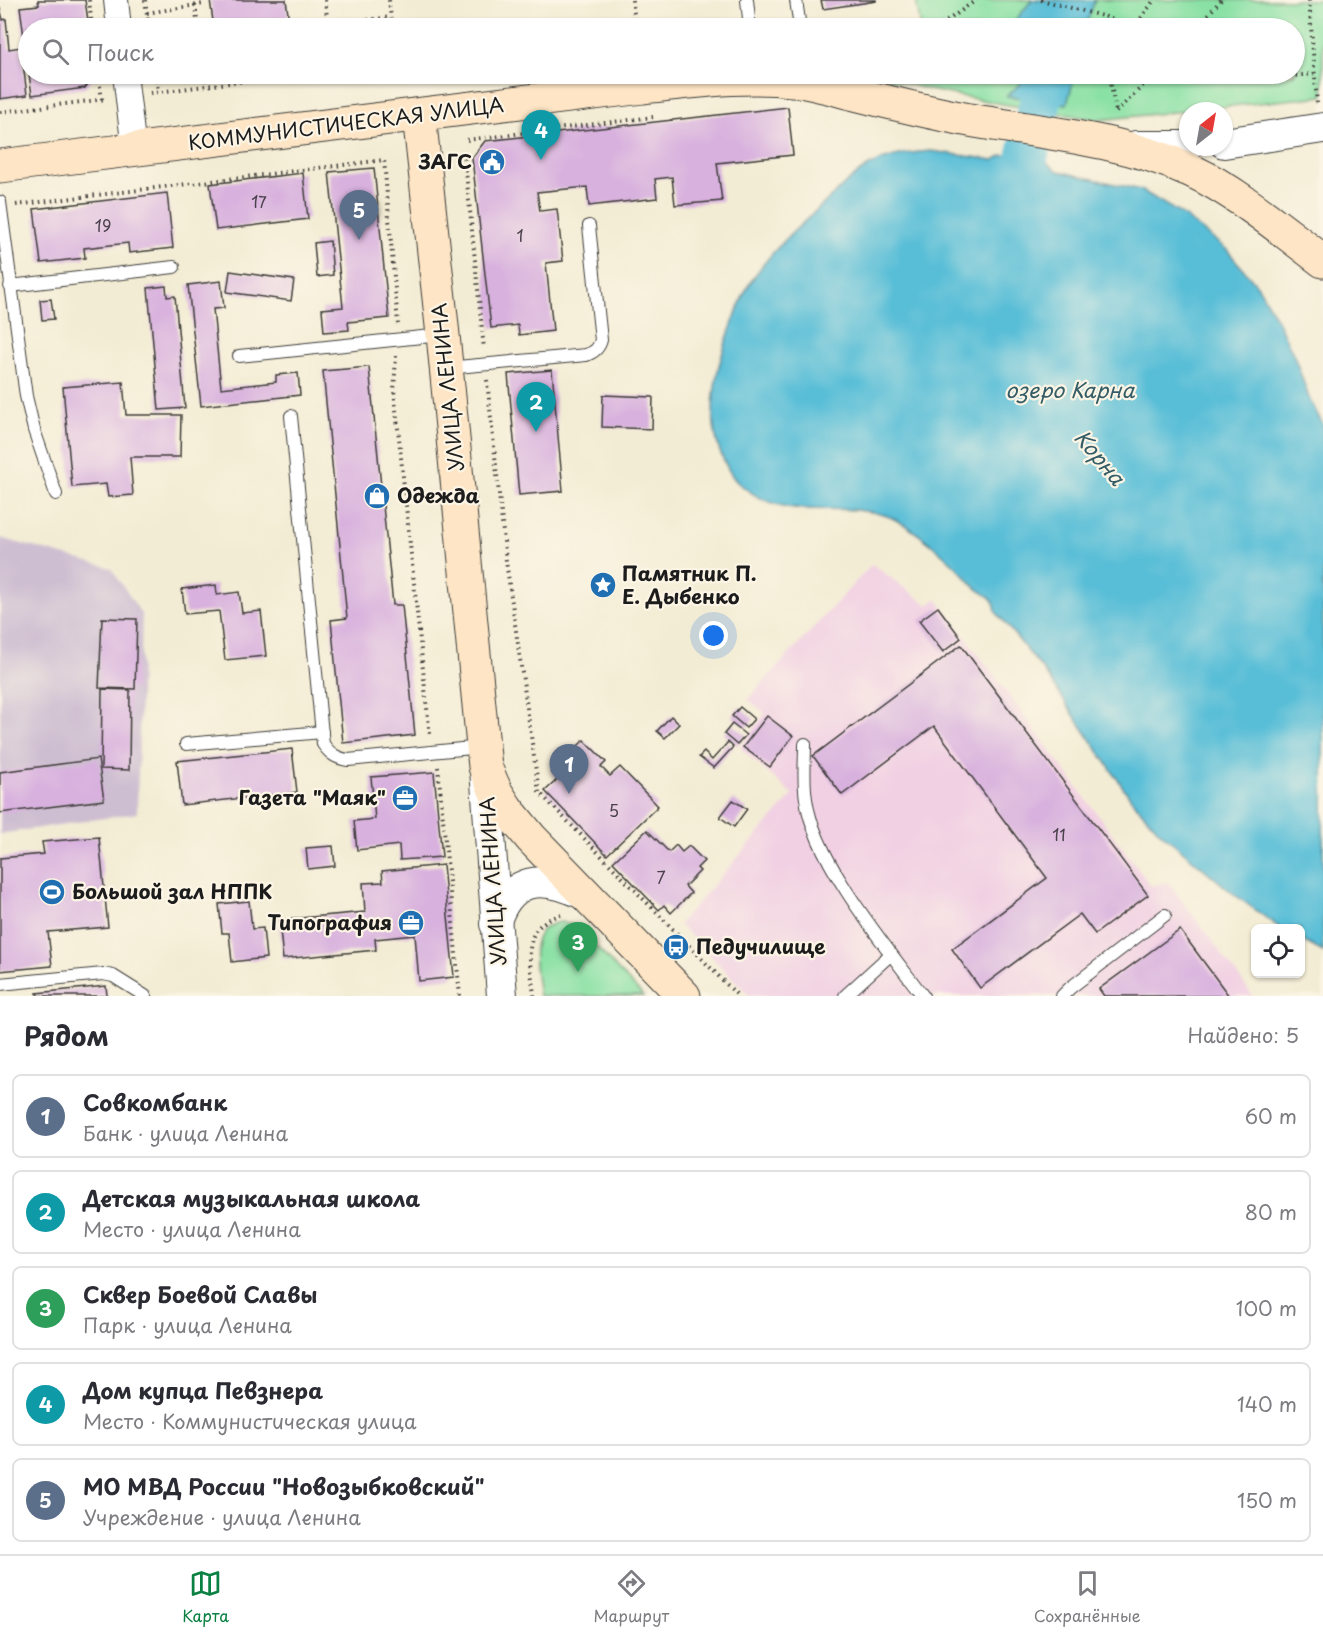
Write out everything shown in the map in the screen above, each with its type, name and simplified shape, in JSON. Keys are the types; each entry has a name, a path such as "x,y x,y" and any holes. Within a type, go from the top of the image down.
{"main road":[{"name":"КОММУНИСТИЧЕСКАЯ УЛИЦА","path":"0,166 671,84"},
{"name":"КОММУНИСТИЧЕСКАЯ УЛИЦА","path":"823,84 973,121 1103,142"},
{"name":"УЛИЦА ЛЕНИНА","path":"419,115 484,757 496,792 531,838 573,904 684,996"},
{"path":"1103,142 1147,153 1194,172 1247,206 1323,261"}],"street":[{"path":"116,0 118,18"},
{"path":"126,84 134,150"},
{"path":"1233,142 1322,128"},
{"name":"КОММУНИСТИЧЕСКАЯ УЛИЦА","path":"1103,142 1179,146"},
{"name":"УЛИЦА ЛЕНИНА","path":"484,757 502,996"},
{"path":"495,924 499,912 510,896 537,881 550,882 573,904"}],"lane":[{"path":"747,0 749,18"},
{"path":"796,0 799,18"},
{"path":"0,202 26,396 34,430 56,494"},
{"path":"446,368 586,355 594,352 602,340 589,226"},
{"path":"10,286 174,267"},
{"path":"239,356 443,335"},
{"path":"291,416 323,744 329,753 339,759 348,760 434,752 484,757"},
{"path":"186,744 322,732"},
{"path":"805,744 806,800 816,833 847,892 923,996"},
{"path":"1062,996 1166,915"},
{"path":"845,996 891,954"},
{"path":"0,984 103,974 113,976 145,996"}],"path":[{"path":"89,0 91,18"},
{"path":"145,0 148,18"},
{"path":"325,0 327,18"},
{"path":"385,18 391,17 389,0"},
{"path":"632,0 635,18"},
{"path":"951,18 976,0"},
{"path":"1041,0 1108,18"},
{"path":"1140,18 1154,0"},
{"path":"1205,18 1221,0"},
{"path":"1309,0 1314,74 1322,128"},
{"path":"147,13 203,4"},
{"path":"195,5 197,18"},
{"path":"1305,75 1314,74"},
{"path":"100,84 102,99"},
{"path":"157,84 158,92"},
{"path":"1111,84 1116,112 1145,84"},
{"path":"467,140 659,116"},
{"path":"464,152 506,561 539,792 738,996"},
{"path":"1,208 384,160 398,315 394,390 429,735 439,767 460,996"},
{"path":"534,996 529,947 531,937 542,922 573,904"}],"shaded area":[{"path":"0,538 111,568 142,615 137,813 0,834"},
{"path":"872,564 928,605 937,599 1151,886 1168,882 1253,996 750,996 679,924 793,795 740,748 765,713 748,699"}],"green space":[{"path":"916,0 1032,0 1017,18 919,18"},
{"path":"1095,0 1323,0 1323,96 1233,106 1233,102 1179,102 1179,111 1099,120 997,103 908,84 1020,84 1008,96 1067,104 1072,84 1305,84 1305,18 1089,18"},
{"path":"561,922 581,931 643,996 539,996 535,962 537,940 541,932 549,926"}],"water":[{"path":"1032,0 1095,0 1089,18 1017,18"},
{"path":"1020,84 1072,84 1067,104 1007,96"},
{"name":"озеро Карна","path":"931,151 994,160 1003,155 1047,163 1058,171 1141,190 1181,214 1226,249 1257,285 1278,322 1295,358 1309,398 1323,425 1323,952 1305,942 1305,924 1275,924 1235,895 1159,831 1131,799 1044,671 996,612 991,598 976,588 932,546 908,527 887,516 851,510 797,508 763,499 736,481 723,459 717,440 713,402 725,344 747,288 773,252 857,174 873,164 906,154"}],"building":[{"path":"38,0 85,0 88,18 21,18 20,7 39,5"},
{"path":"210,0 286,0 289,18 213,18"},
{"path":"821,0 876,0 876,1 823,9"},
{"path":"0,8 3,20 6,19 9,49 18,48 18,84 26,84 27,95 0,99"},
{"path":"30,84 88,84 85,88 32,95"},
{"path":"788,107 793,155 717,163 722,201 675,205 672,177 655,179 657,198 589,206 587,187 537,192 540,211 557,209 563,261 546,263 553,331 519,335 518,325 491,328 472,158 485,141"},
{"path":"374,168 389,318 348,322 349,330 324,332 322,309 343,307 329,172"},
{"path":"303,173 308,219 216,230 210,184"},
{"path":"167,193 173,248 129,253 128,243 84,248 85,258 41,263 34,209"},
{"path":"330,241 333,275 317,277 314,243"},
{"path":"230,271 294,280 291,301 227,292"},
{"path":"221,281 224,308 213,309 221,388 276,382 276,375 298,373 300,395 201,406 188,285"},
{"path":"166,286 167,297 175,296 185,408 159,410 148,288"},
{"path":"51,299 54,319 42,320 40,300"},
{"path":"369,367 393,605 402,605 415,735 343,743 331,620 347,618 323,371"},
{"path":"552,370 563,491 519,495 508,374"},
{"path":"123,382 126,415 181,415 180,457 130,457 133,495 108,497 106,484 72,487 63,387"},
{"path":"603,395 653,397 652,429 602,427"},
{"path":"216,585 217,595 239,592 242,613 261,611 266,656 225,660 219,611 185,614 182,589"},
{"path":"938,607 961,638 943,652 919,621"},
{"path":"102,618 137,619 135,689 99,688"},
{"path":"961,645 1148,895 1095,934 1080,914 980,988 952,949 1047,878 934,726 842,795 813,756"},
{"path":"102,689 130,690 129,770 101,769"},
{"path":"740,707 754,719 746,728 732,716"},
{"path":"671,716 679,724 665,738 657,731"},
{"path":"767,716 793,736 770,767 743,747"},
{"path":"732,724 746,735 737,745 724,734"},
{"path":"584,740 606,762 601,767 610,776 620,767 658,806 607,855 545,791 558,779 551,772"},
{"path":"728,742 733,747 714,768 699,757 704,752 712,760"},
{"path":"292,749 297,792 182,805 177,761"},
{"path":"98,759 104,800 0,813 0,772"},
{"name":"Газета \"Маяк\"","path":"434,772 442,857 400,860 399,845 357,850 354,821 375,819 371,777"},
{"path":"733,800 747,809 734,827 720,817"},
{"path":"647,830 669,852 676,845 682,852 689,846 704,861 697,868 700,871 685,886 691,893 671,913 664,905 659,910 613,862"},
{"name":"Большой зал НППК","path":"99,837 108,927 48,932 52,966 0,971 0,858 44,854 42,842"},
{"path":"333,846 335,866 308,869 306,848"},
{"name":"Типография","path":"443,865 454,977 419,981 415,935 375,939 376,950 283,959 279,920 365,912 363,883 383,882 382,871"},
{"path":"249,901 252,929 263,928 266,958 232,962 229,933 222,933 219,904"},
{"path":"1180,930 1229,996 1104,996 1099,989"},
{"path":"106,986 107,996 38,996 37,993"}],"waterway":[{"name":"Корна","path":"1013,217 1045,84"}],"place":[{"name":"Дом купца Певзнера","path":"541,160"},
{"name":"ЗАГС","path":"492,162"},
{"name":"МО МВД России \"Новозыбковский\"","path":"359,240"},
{"name":"Детская музыкальная школа","path":"536,432"},
{"name":"Одежда","path":"377,496"},
{"name":"Памятник П. Е. Дыбенко","path":"603,585"},
{"name":"Совкомбанк","path":"569,794"},
{"name":"Газета \"Маяк\"","path":"405,798"},
{"name":"Большой зал НППК","path":"52,892"},
{"name":"Типография","path":"411,923"},
{"name":"Педучилище","path":"676,947"},
{"name":"Сквер Боевой Славы","path":"578,972"}]}
